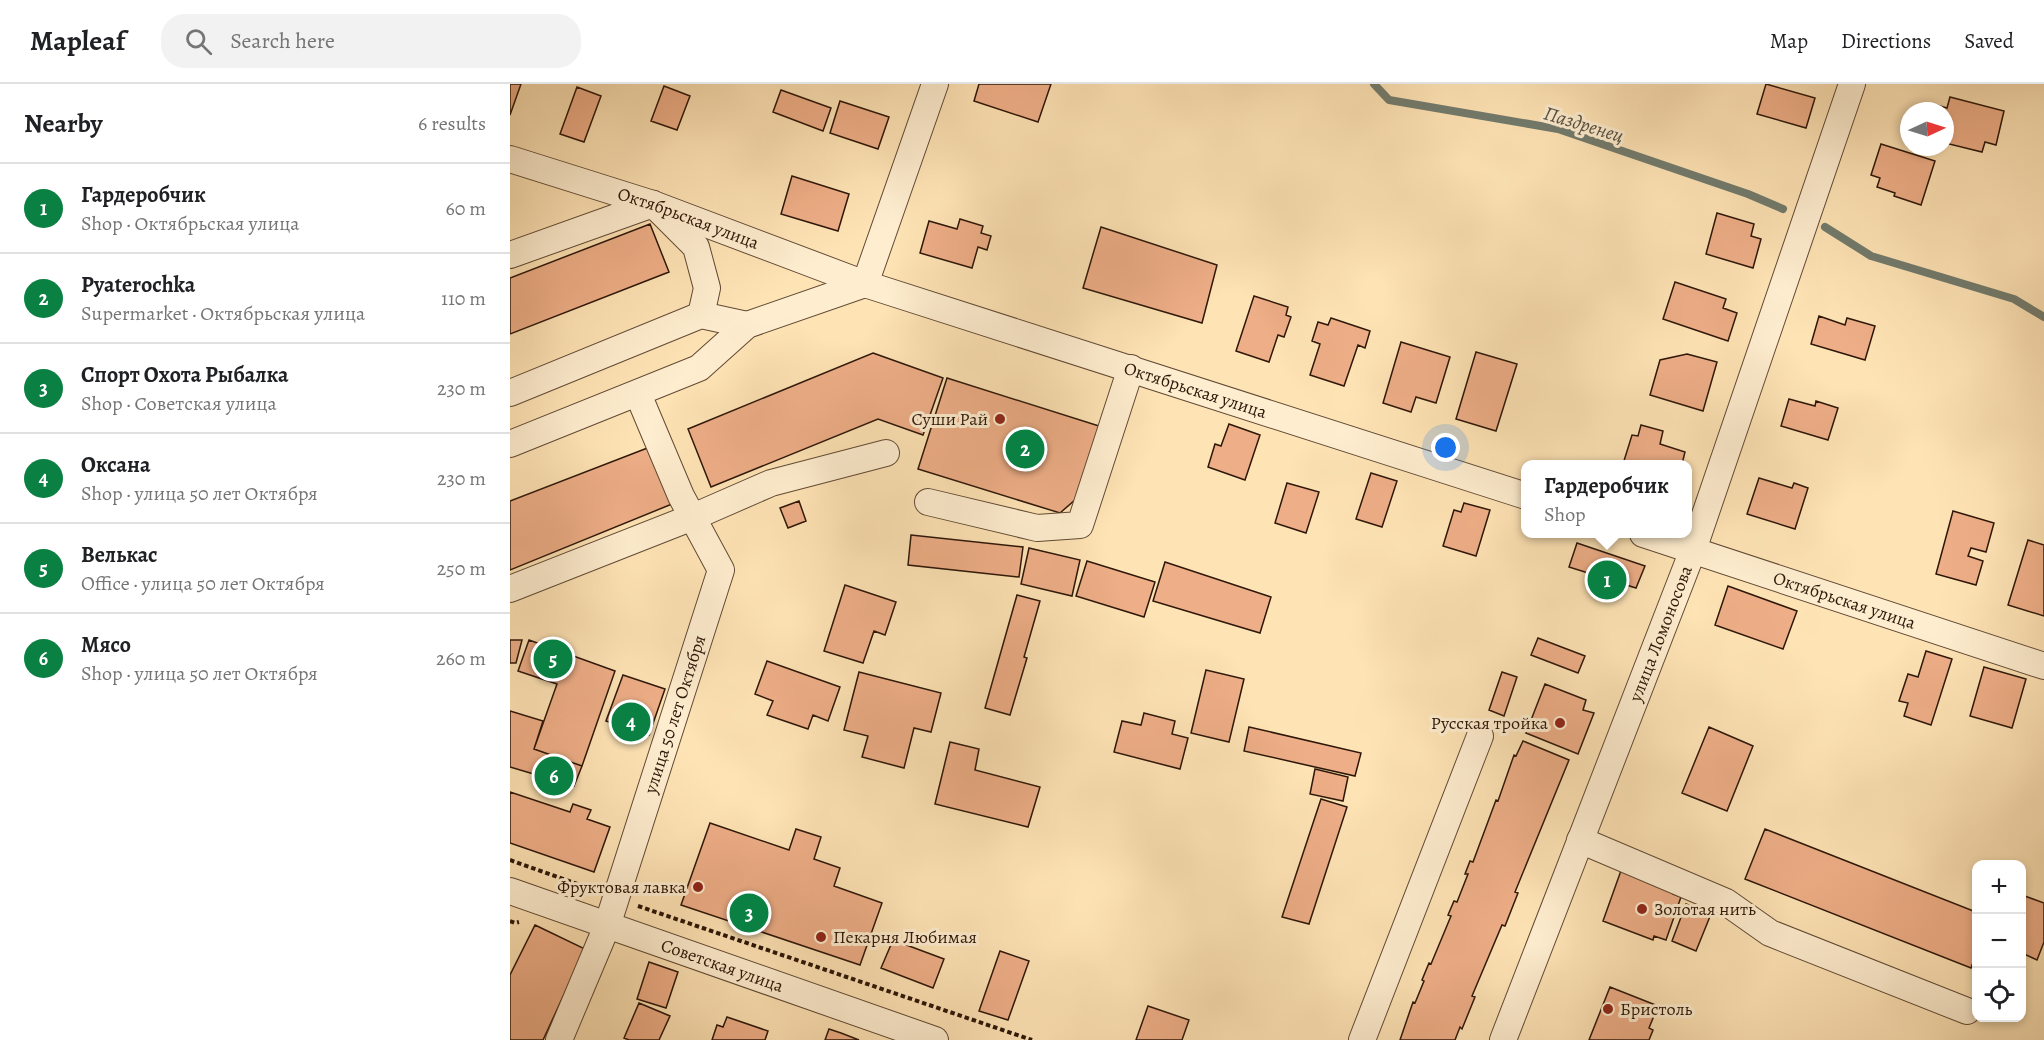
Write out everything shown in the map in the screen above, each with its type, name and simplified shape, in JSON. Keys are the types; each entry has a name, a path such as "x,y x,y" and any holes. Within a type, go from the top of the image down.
{"street":[{"path":"510,444 699,368 747,325 865,284 936,84"},
{"name":"улица Ломоносова","path":"1503,1040 1693,550 1852,84"},
{"name":"Октябрьская улица","path":"510,159 653,204 865,284 1521,494"},
{"path":"510,255 653,204 696,247 707,288 701,315"},
{"path":"510,393 701,315 747,325"},
{"path":"928,502 1037,528 1080,525 1131,368"},
{"name":"улица 50 лет Октября","path":"559,1040 607,926 721,570 681,496 638,394"},
{"path":"510,588 693,517 771,483 886,453"},
{"name":"Октябрьская улица","path":"1656,538 2044,666"},
{"path":"1362,1040 1480,736"},
{"path":"1580,840 1726,902 1770,933 1967,1011"},
{"name":"Советская улица","path":"510,891 885,1031 935,1040"}],"path":[{"path":"510,860 1032,1040"}],"building":[{"path":"510,84 521,84 510,115"},
{"path":"979,84 1051,84 1038,122 974,101"},
{"path":"1766,84 1815,98 1806,128 1757,114"},
{"path":"664,86 690,96 677,130 651,121"},
{"path":"577,87 601,96 584,142 560,134"},
{"path":"781,90 831,108 823,131 773,112"},
{"path":"1950,97 2004,111 1996,145 1985,142 1982,152 1954,145 1954,102 1949,102"},
{"path":"840,101 889,117 878,149 830,133"},
{"path":"1881,144 1900,150 1900,156 1919,156 1935,161 1921,205 1894,196 1895,193 1877,187 1880,178 1871,175"},
{"path":"792,176 849,194 838,231 781,214"},
{"path":"1717,213 1754,224 1751,236 1761,239 1753,268 1706,254"},
{"path":"960,219 983,226 981,233 991,236 987,250 978,247 972,268 920,253 929,221 957,229"},
{"path":"650,224 669,272 510,334 510,278"},
{"path":"1101,227 1217,265 1202,323 1083,288"},
{"path":"1675,282 1726,299 1723,308 1737,313 1728,341 1663,319"},
{"path":"1254,296 1288,307 1286,315 1291,317 1284,337 1278,335 1269,362 1236,351"},
{"path":"1819,316 1845,325 1847,318 1875,326 1865,360 1811,344"},
{"path":"1331,318 1370,331 1365,348 1358,345 1344,386 1310,375 1320,344 1312,341 1318,322 1328,325"},
{"path":"1401,342 1450,357 1436,403 1416,397 1411,412 1383,403"},
{"path":"1476,352 1517,364 1496,431 1456,419"},
{"path":"873,353 943,378 923,435 878,419 711,487 688,429"},
{"path":"1687,354 1717,362 1703,411 1650,395 1660,360"},
{"path":"947,378 1099,426 1076,499 1060,513 918,469"},
{"path":"1789,399 1815,406 1816,401 1838,408 1828,440 1781,426"},
{"path":"1229,424 1260,435 1245,480 1208,467 1215,444 1221,446"},
{"path":"1641,425 1663,431 1660,444 1685,452 1683,460 1624,460 1632,435 1638,436"},
{"path":"650,447 672,504 510,570 510,501"},
{"path":"1371,473 1397,481 1382,527 1356,519"},
{"path":"1759,478 1792,488 1794,483 1808,488 1795,529 1747,514"},
{"path":"1287,483 1319,492 1306,533 1275,523"},
{"path":"799,501 806,521 788,528 780,508"},
{"path":"1464,503 1490,510 1476,556 1443,546 1454,510 1461,512"},
{"path":"1953,511 1994,523 1986,552 1971,548 1968,556 1983,561 1976,585 1936,574"},
{"path":"911,535 1023,547 1019,577 908,565"},
{"path":"2028,540 2044,545 2044,616 2008,605"},
{"path":"1577,543 1645,566 1636,588 1569,567"},
{"path":"1029,548 1080,560 1072,596 1021,584"},
{"path":"1087,561 1155,582 1144,617 1076,596"},
{"path":"1165,562 1271,597 1260,633 1153,601"},
{"path":"845,585 896,602 885,635 874,631 863,663 824,651"},
{"path":"1728,586 1797,611 1783,649 1715,625"},
{"path":"1017,595 1040,601 1024,657 1027,658 1010,715 985,708"},
{"path":"1538,638 1585,656 1578,673 1531,655"},
{"path":"510,640 522,640 516,663 510,663"},
{"path":"529,640 615,671 582,766 534,749 557,684 518,671"},
{"path":"1926,651 1952,659 1931,725 1904,716 1908,703 1899,701 1908,674 1918,677"},
{"path":"767,661 840,687 828,721 813,715 808,729 767,715 773,701 755,694"},
{"path":"1984,667 2026,679 2012,728 1970,716"},
{"path":"1206,670 1244,679 1229,742 1191,733"},
{"path":"859,672 941,693 931,732 914,728 904,768 862,757 868,736 844,730"},
{"path":"1502,672 1517,677 1504,716 1489,710"},
{"path":"623,675 665,689 649,735 606,721"},
{"name":"Русская тройка","path":"1545,684 1586,700 1583,710 1594,713 1578,754 1526,733"},
{"path":"510,711 543,721 534,749 582,766 574,786 510,767"},
{"path":"1144,713 1175,721 1172,734 1188,738 1180,769 1114,752 1122,721 1141,725"},
{"path":"1249,727 1361,753 1355,776 1244,751"},
{"path":"1709,727 1753,746 1727,811 1682,793"},
{"path":"1523,741 1569,760 1515,892 1518,893 1505,926 1502,925 1472,996 1475,997 1462,1029 1460,1027 1455,1040 1400,1040 1413,1002 1415,1003 1424,981 1422,980 1451,916 1448,915 1454,901 1457,902 1468,874 1465,874 1470,861 1473,862 1514,755 1516,756"},
{"path":"950,742 979,749 975,770 1040,787 1028,827 935,804"},
{"path":"1315,769 1348,777 1343,801 1310,794"},
{"path":"510,792 570,812 573,804 591,810 587,819 610,827 594,872 510,843"},
{"path":"1321,799 1347,807 1309,924 1282,917"},
{"path":"710,823 789,850 796,829 821,837 814,859 840,868 834,886 882,903 860,965 681,905"},
{"path":"1765,829 1972,910 1971,968 1745,879"},
{"name":"Золотая нить","path":"1623,865 1676,885 1673,894 1681,897 1666,940 1654,936 1653,940 1603,921"},
{"path":"2026,896 2044,903 2044,942 2037,960 2026,955"},
{"path":"1686,904 1711,914 1696,951 1672,941"},
{"path":"535,925 585,949 543,1040 510,1040 510,975"},
{"path":"893,940 944,959 933,988 881,968"},
{"path":"1000,951 1029,961 1008,1020 979,1011"},
{"path":"649,962 678,972 666,1008 637,999"},
{"path":"1610,987 1658,1006 1649,1028 1653,1030 1649,1040 1589,1040"},
{"path":"639,1003 670,1016 659,1040 624,1038"},
{"path":"1148,1006 1189,1020 1182,1040 1136,1040"},
{"path":"727,1017 768,1031 765,1040 712,1040 717,1025 723,1027"},
{"path":"829,1029 841,1033 859,1040 825,1040"}],"waterway":[{"name":"Паздренец","path":"1374,84 1389,100 1558,129 1748,194 1783,209"},
{"name":"Паздренец","path":"1825,227 1871,256 2014,299 2044,317"}],"place":[{"name":"Суши Рай","path":"1000,419"},
{"name":"Pyaterochka","path":"1025,449"},
{"name":"Гардеробчик","path":"1607,580"},
{"name":"Велькас","path":"553,659"},
{"name":"Оксана","path":"631,722"},
{"name":"Русская тройка","path":"1560,723"},
{"name":"Мясо","path":"554,776"},
{"name":"Фруктовая лавка","path":"698,887"},
{"name":"Золотая нить","path":"1642,909"},
{"name":"Спорт Охота Рыбалка","path":"749,913"},
{"name":"Пекарня Любимая","path":"821,937"},
{"name":"Бристоль","path":"1608,1009"}]}
